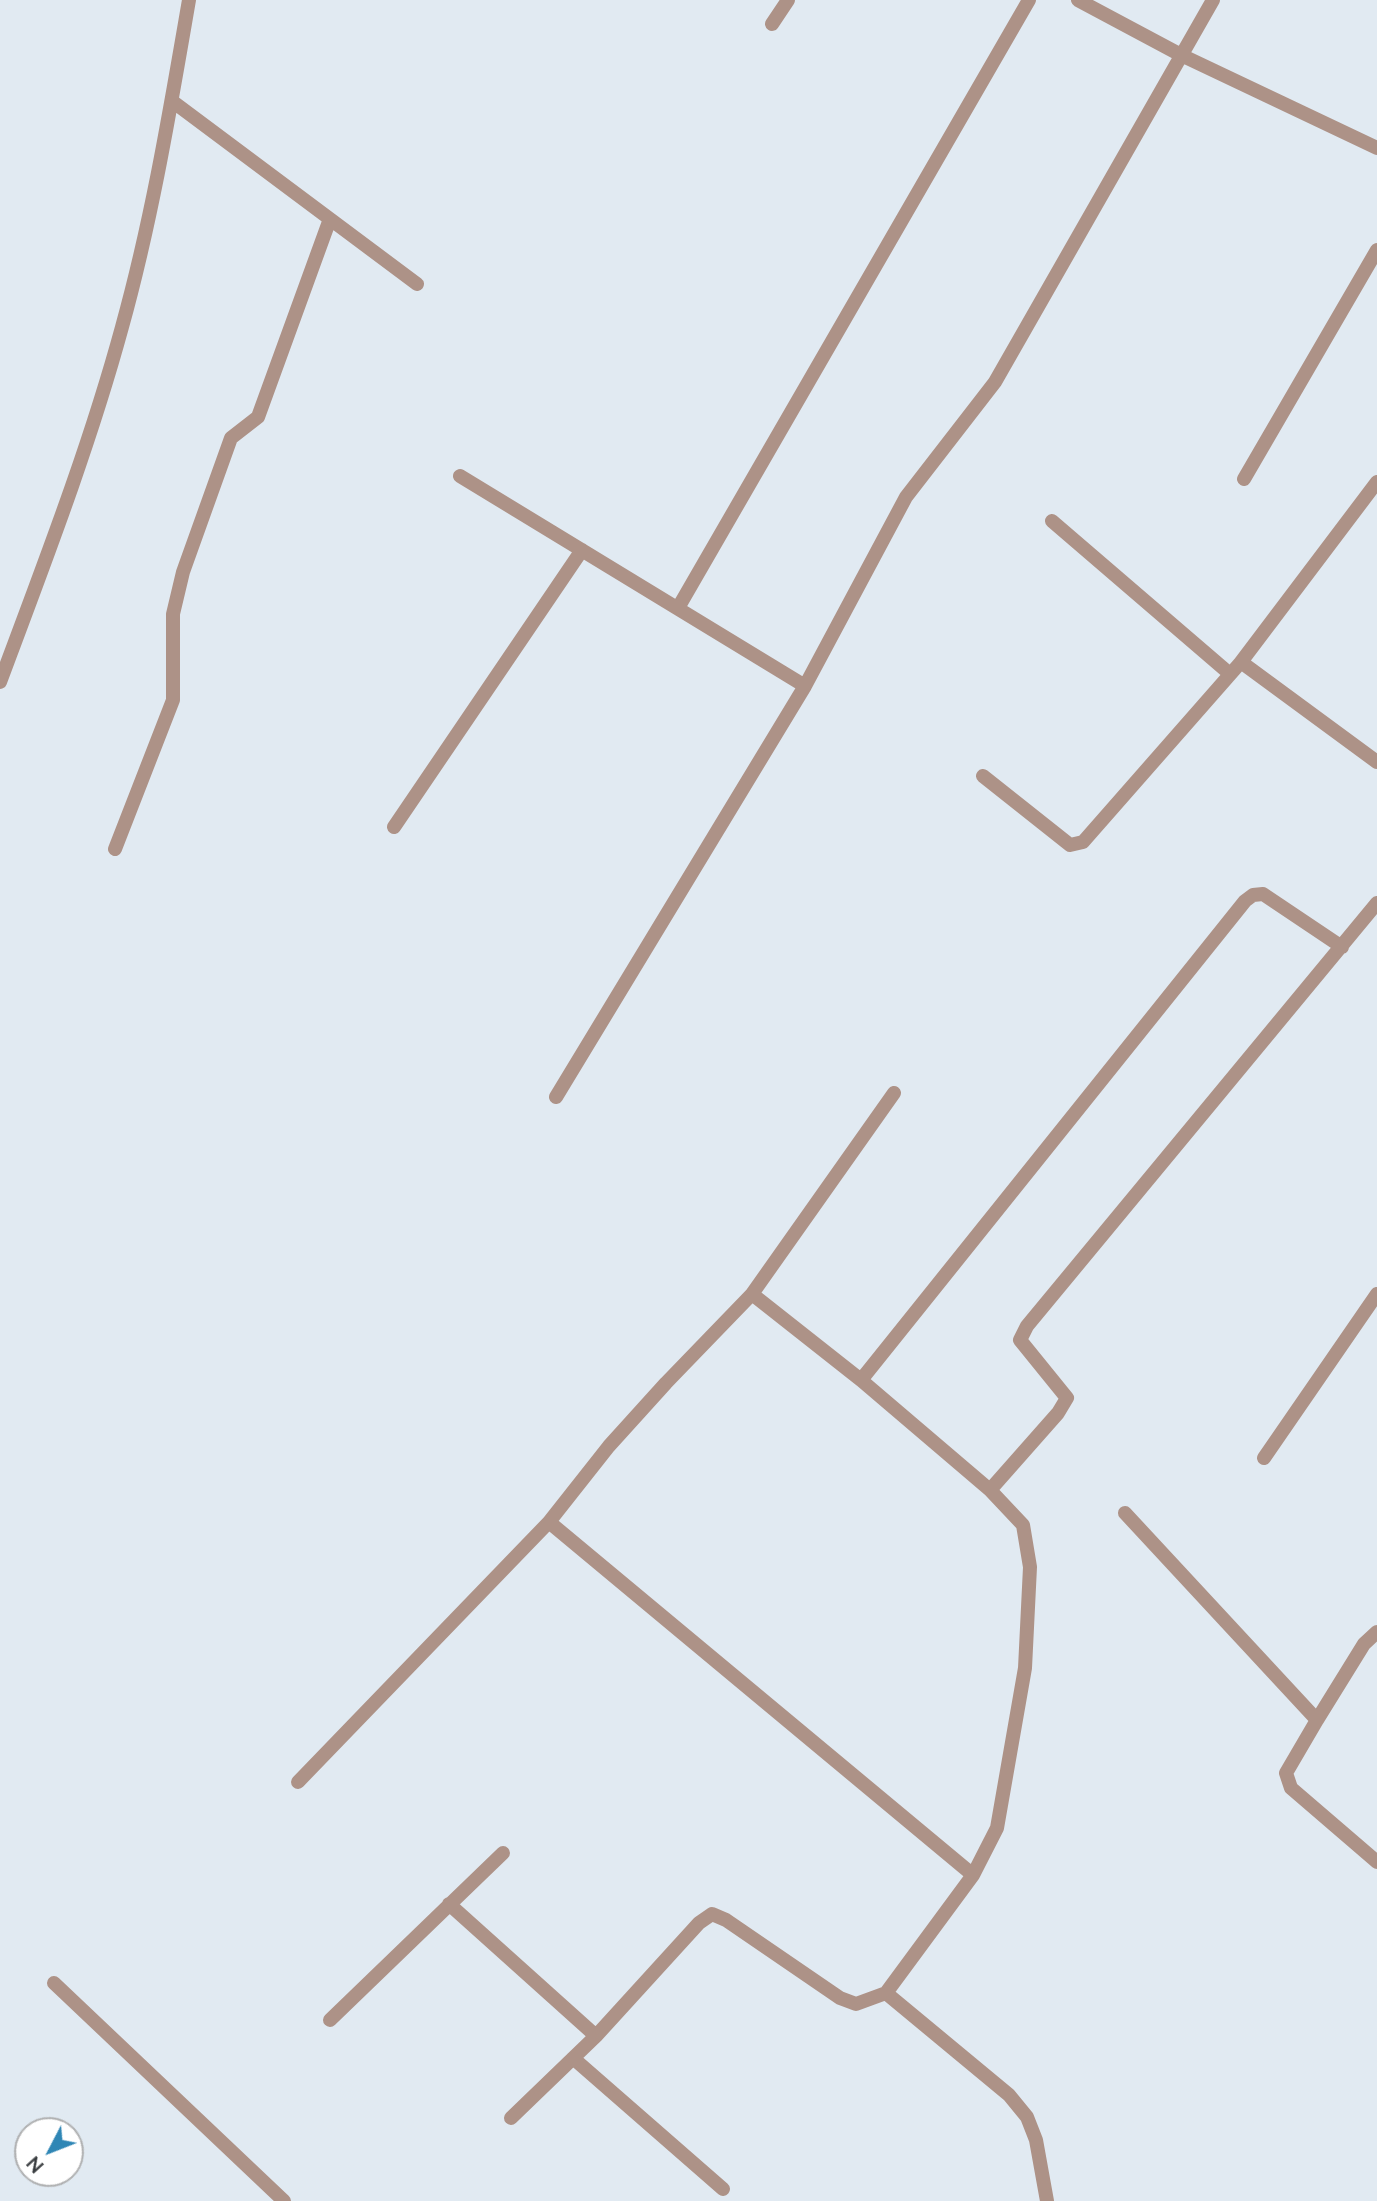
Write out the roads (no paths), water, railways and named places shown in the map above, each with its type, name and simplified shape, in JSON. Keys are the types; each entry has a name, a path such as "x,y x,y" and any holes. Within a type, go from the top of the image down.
{"street":[{"path":"0,682 82,462 123,325 160,167 189,0"},
{"path":"772,24 788,0"},
{"path":"678,608 1029,0"},
{"path":"1077,0 1181,55 1377,148"},
{"path":"556,1097 805,686 906,498 995,382 1213,0"},
{"path":"172,101 417,284"},
{"path":"115,849 173,699 173,614 183,572 231,438 258,417 330,219"},
{"path":"1244,479 1377,250"},
{"path":"460,476 805,686"},
{"path":"984,776 1070,845 1083,842 1241,662 1377,482"},
{"path":"1052,521 1230,674"},
{"path":"394,827 582,550"},
{"path":"1241,662 1377,762"},
{"path":"861,1380 1245,901 1253,895 1263,894 1342,947"},
{"path":"990,1490 1058,1413 1067,1398 1020,1340 1027,1326 1377,902"},
{"path":"298,1782 549,1522 658,1392 752,1294 894,1093"},
{"path":"511,2118 596,2036 699,1923 712,1914 726,1920 840,1998 856,2004 886,1993 973,1875 997,1828 1021,1695 1030,1567 1023,1525 990,1490 861,1380 752,1294"},
{"path":"1264,1458 1377,1294"},
{"path":"1125,1513 1317,1720"},
{"path":"549,1522 973,1875"},
{"path":"1377,1632 1364,1644 1286,1773 1291,1788 1377,1862"},
{"path":"330,2020 503,1853"},
{"path":"449,1904 596,2036"},
{"path":"54,1983 285,2201"},
{"path":"886,1993 1009,2095 1027,2117 1036,2140 1047,2201"},
{"path":"573,2058 723,2189"}]}
